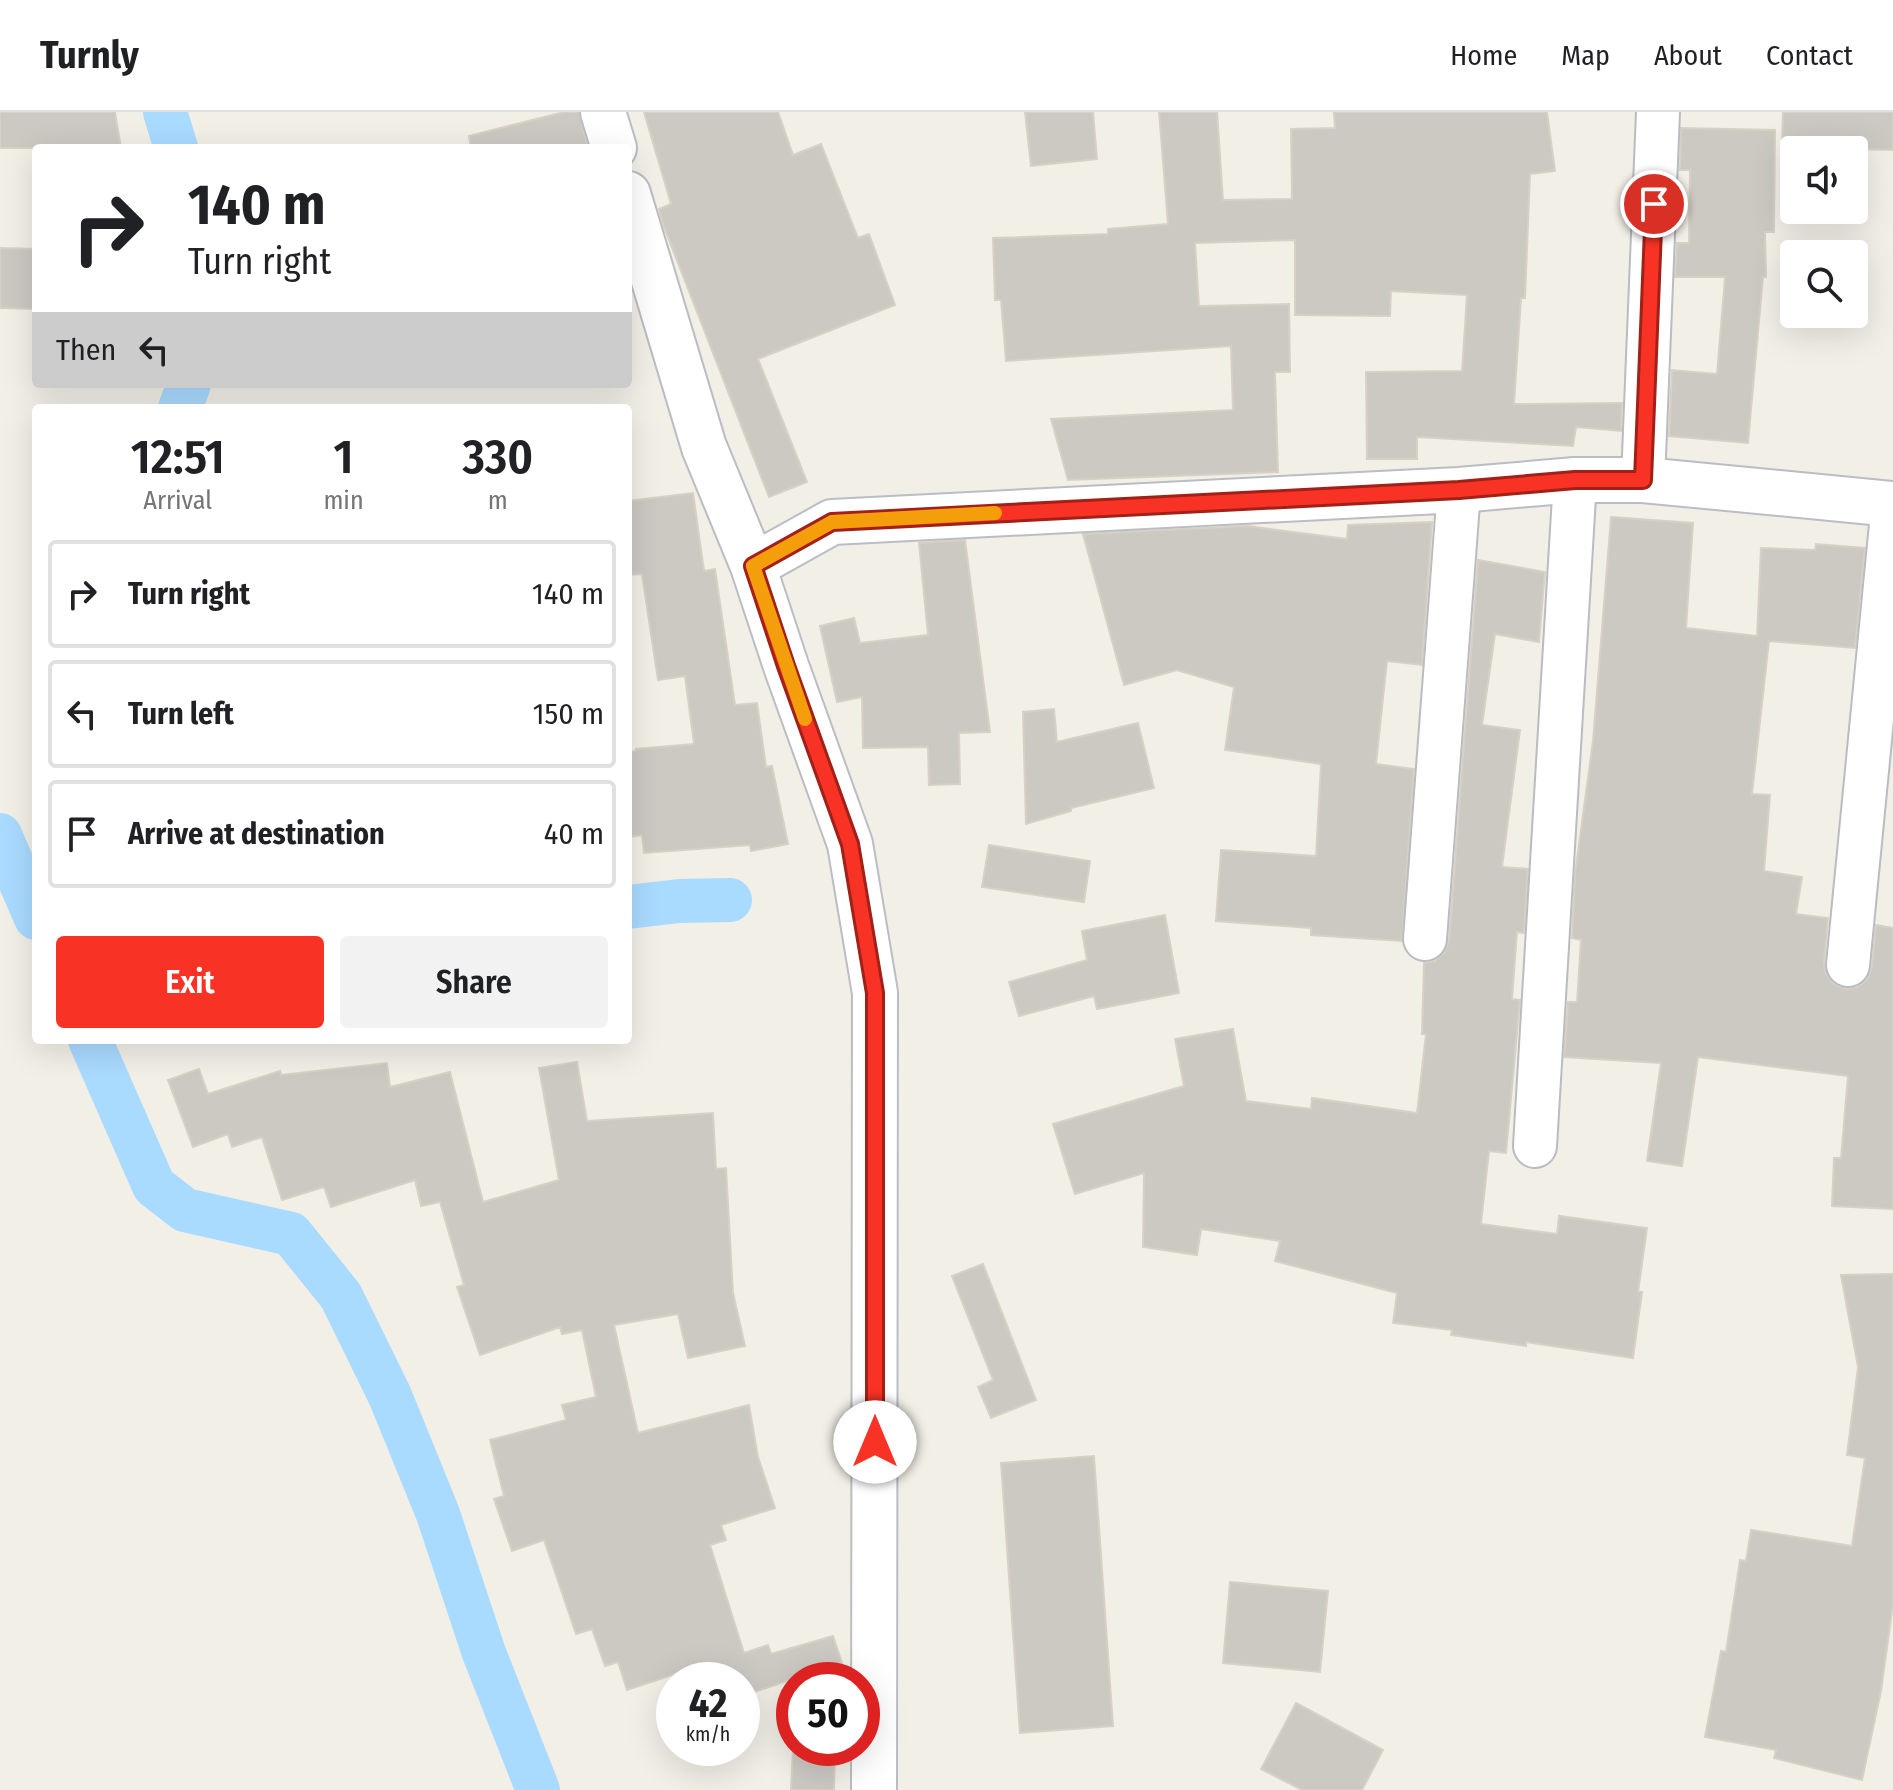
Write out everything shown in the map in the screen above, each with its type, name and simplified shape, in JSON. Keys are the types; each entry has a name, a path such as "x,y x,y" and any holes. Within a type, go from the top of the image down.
{"main road":[{"path":"603,112 613,144"},
{"path":"632,207 704,447 753,566 850,844 875,993 874,1790"},
{"path":"753,566 832,522 1459,490 1575,480 1643,480 1893,504"}],"street":[{"path":"1643,480 1658,112"},
{"path":"1535,1146 1575,480"},
{"path":"1425,939 1459,490"},
{"path":"1848,965 1893,504"}],"building":[{"path":"0,112 115,112 120,144 32,144 32,148 0,148"},
{"path":"564,112 579,112 587,144 470,144 469,136"},
{"path":"644,112 778,112 793,155 821,144 858,238 869,234 895,305 758,359 807,482 769,497 664,227 659,209 671,204"},
{"path":"1025,112 1093,112 1097,159 1031,166"},
{"path":"1159,112 1217,112 1223,200 1292,199 1291,129 1335,128 1334,112 1547,112 1555,171 1530,174 1525,298 1521,298 1514,404 1622,403 1621,431 1576,427 1573,446 1417,437 1417,459 1367,459 1366,372 1462,371 1467,295 1391,291 1390,316 1295,315 1295,240 1195,243 1199,306 1289,304 1290,372 1275,372 1278,472 1068,480 1051,419 1233,410 1231,346 1006,361 1001,300 995,300 993,238 1108,234 1108,229 1168,224"},
{"path":"1783,112 1893,112 1893,150 1868,149 1868,136 1782,136"},
{"path":"1681,128 1775,130 1774,232 1765,232 1766,277 1763,277 1748,443 1669,436 1672,370 1717,374 1725,277 1675,277 1677,243 1689,243 1690,170 1680,170"},
{"path":"0,248 32,249 32,309 0,308"},
{"path":"693,493 704,571 715,569 735,705 757,703 766,767 772,766 788,844 751,851 750,845 644,853 642,835 632,836 632,752 694,744 685,676 658,680 642,574 632,575 632,501"},
{"path":"1611,517 1693,523 1686,628 1757,636 1761,548 1815,550 1816,544 1865,548 1855,648 1769,641 1752,794 1770,795 1764,871 1802,877 1796,914 1828,918 1824,963 1826,974 1833,984 1846,989 1857,987 1867,980 1872,967 1876,925 1893,928 1893,1209 1832,1206 1834,1158 1841,1158 1848,1076 1698,1057 1682,1166 1647,1161 1661,1063 1564,1057 1568,1002 1577,1002 1581,940 1572,938 1575,874 1593,741"},
{"path":"1432,522 1422,665 1387,661 1376,764 1414,769 1402,941 1311,935 1311,928 1216,921 1221,850 1316,856 1321,764 1225,750 1234,687 1177,670 1124,685 1083,534 1248,526 1347,539 1348,525"},
{"path":"965,540 990,732 959,733 960,784 929,785 928,747 863,748 862,697 837,702 820,626 854,618 860,643 928,635 919,543"},
{"path":"1478,560 1545,572 1539,642 1495,634 1482,725 1520,730 1502,867 1528,869 1524,933 1517,932 1512,999 1520,1000 1506,1153 1489,1151 1481,1224 1557,1234 1559,1216 1647,1228 1633,1358 1526,1342 1526,1346 1451,1335 1452,1330 1393,1323 1397,1293 1275,1261 1280,1241 1201,1229 1197,1255 1143,1247 1144,1173 1075,1194 1053,1124 1184,1086 1175,1039 1233,1029 1246,1101 1311,1109 1312,1098 1417,1113 1426,1034 1422,1034 1424,963 1435,961 1444,953 1449,941"},
{"path":"1054,709 1057,742 1138,723 1154,788 1071,808 1071,811 1026,824 1023,712"},
{"path":"989,845 1090,861 1084,902 982,887"},
{"path":"1165,915 1179,993 1097,1009 1094,996 1019,1016 1009,982 1087,960 1082,931"},
{"path":"577,1062 587,1121 713,1113 716,1169 726,1168 733,1293 745,1346 688,1358 678,1314 614,1325 638,1433 749,1405 758,1457 775,1508 721,1525 726,1540 710,1545 744,1653 768,1645 771,1654 833,1636 842,1662 776,1662 776,1685 760,1690 760,1662 656,1662 656,1680 627,1690 618,1662 605,1666 592,1629 576,1634 544,1540 512,1551 494,1499 504,1496 490,1440 566,1420 562,1405 596,1397 582,1330 562,1334 560,1327 480,1355 457,1287 464,1285 440,1202 421,1206 415,1180 331,1207 324,1187 282,1200 262,1137 232,1147 228,1134 193,1147 168,1080 199,1069 208,1094 280,1071 281,1075 387,1063 390,1087 450,1072 483,1202 559,1180 539,1068"},
{"path":"983,1264 1036,1400 991,1418 978,1387 993,1380 952,1276"},
{"path":"1893,1274 1893,1604 1881,1691 1862,1780 1774,1758 1776,1750 1705,1737 1721,1651 1726,1652 1740,1560 1746,1561 1751,1530 1852,1546 1865,1458 1847,1455 1858,1367 1841,1275"},
{"path":"1094,1456 1113,1726 1020,1733 1001,1463"},
{"path":"1230,1582 1328,1591 1320,1672 1223,1663"},
{"path":"1296,1703 1383,1750 1362,1790 1302,1790 1261,1769"},
{"path":"792,1766 835,1766 834,1790 791,1790"}],"waterway":[{"path":"165,112 175,144"},
{"path":"182,404 188,388"},
{"path":"0,835 32,909"},
{"path":"632,907 730,900"},
{"path":"92,1044 154,1186 185,1210 291,1234 341,1296 390,1396 438,1514 484,1653 538,1790"}],"slow traffic":[{"path":"805,719 753,566 832,522 995,513"}],"route":[{"path":"875,1442 875,993 850,844 753,566 832,522 1459,490 1575,480 1643,480 1654,204"}]}
